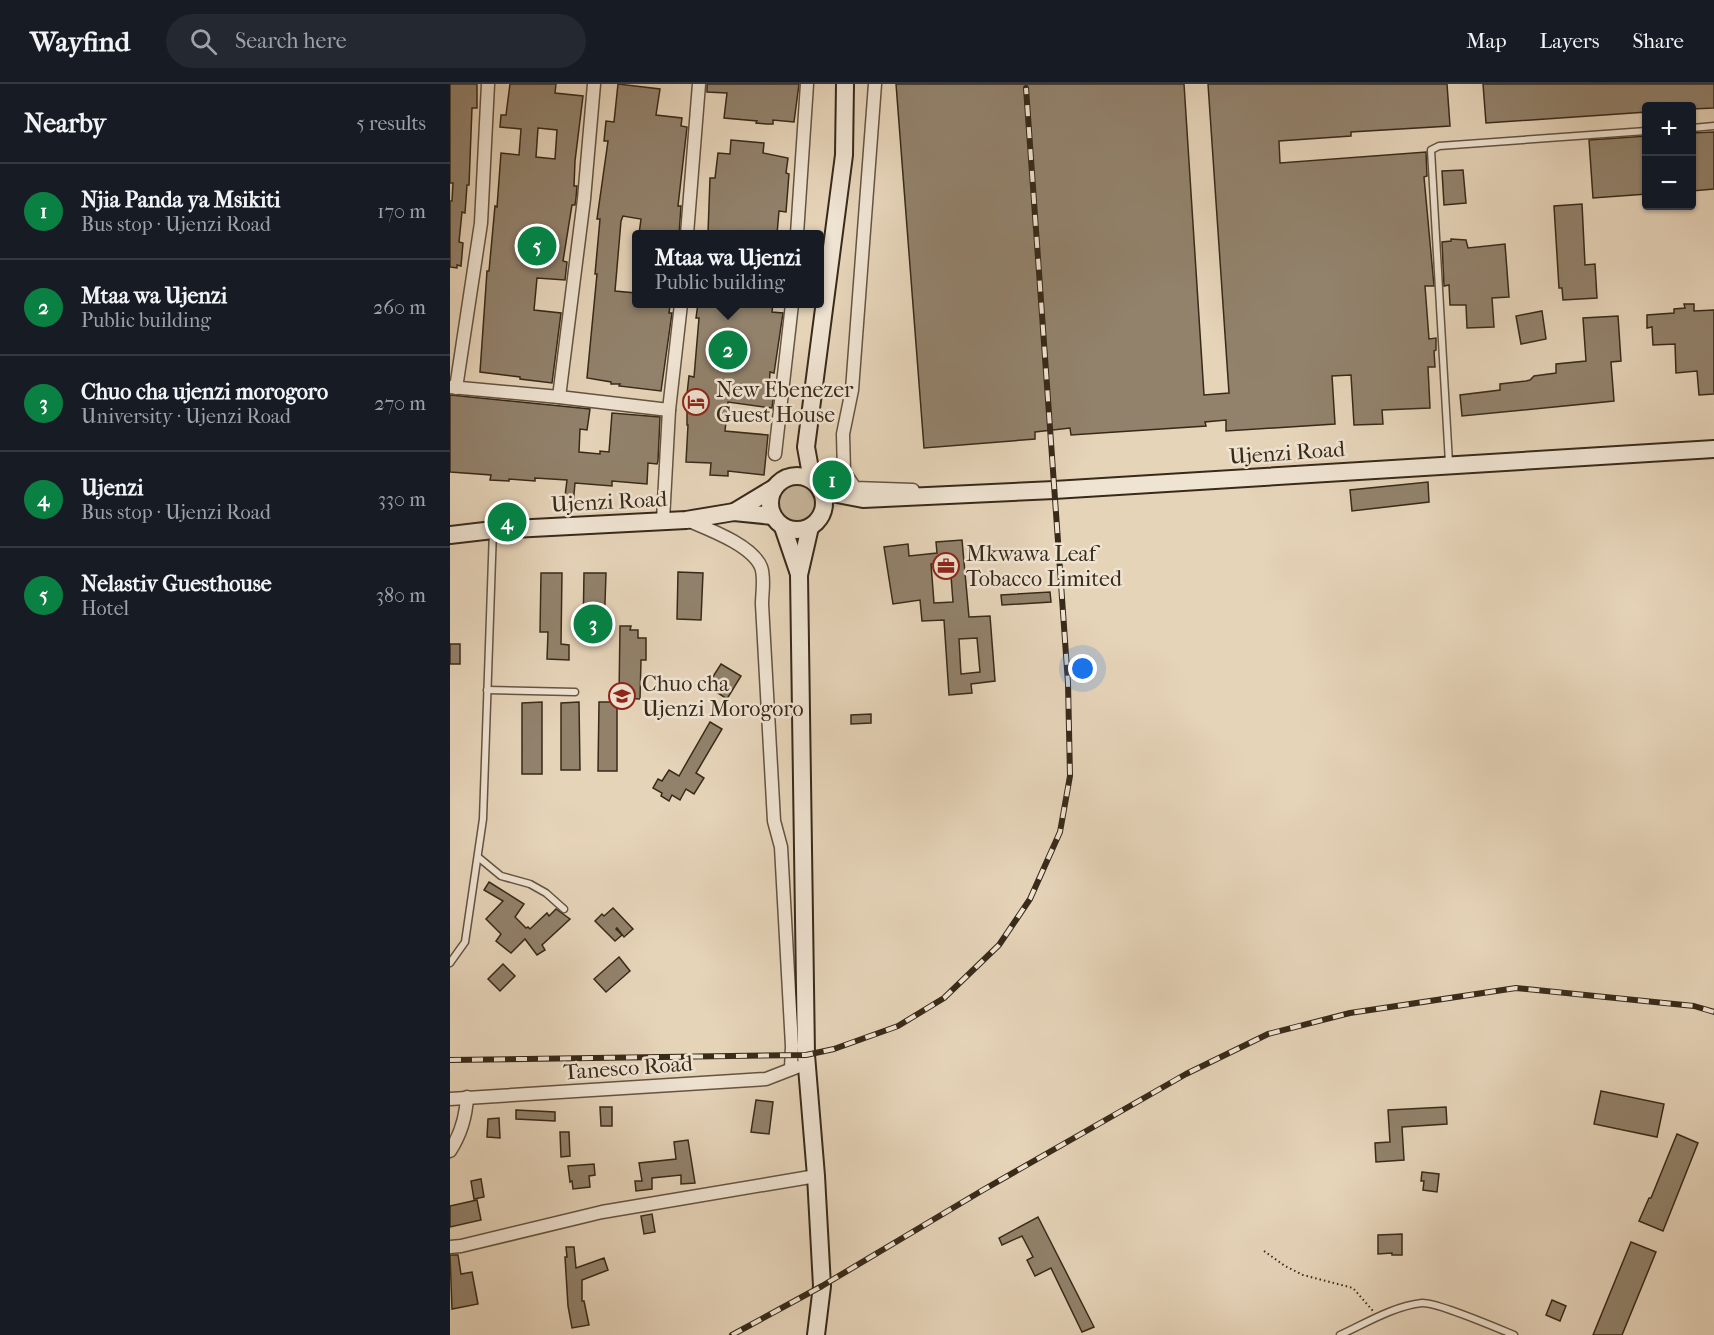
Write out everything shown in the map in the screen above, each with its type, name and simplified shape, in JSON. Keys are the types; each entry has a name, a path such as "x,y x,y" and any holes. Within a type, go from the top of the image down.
{"street":[{"path":"489,84 481,223 453,387 669,410"},
{"path":"559,397 584,199 594,84"},
{"path":"687,230 699,84"},
{"path":"797,230 807,84"},
{"path":"734,512 788,477 806,447 844,155 844,84"},
{"path":"874,84 852,390 843,434 844,472 855,488 987,493"},
{"path":"663,520 669,410 680,308"},
{"path":"776,454 791,308"},
{"path":"734,512 778,521 796,531 810,527 820,518 824,505 806,447"},
{"name":"Ujenzi Road","path":"863,499 1714,449"},
{"path":"788,477 796,476 863,499"},
{"path":"774,488 770,502 799,575"},
{"path":"823,512 863,499"},
{"name":"Ujenzi Road","path":"450,535 493,530 686,520 734,512"},
{"path":"686,520 745,549 756,559 762,569 774,821 781,847 792,1046 799,1066"},
{"path":"810,527 799,575 799,1066 816,1176 822,1286 816,1335"},
{"name":"Tanesco Road","path":"450,1099 766,1079 799,1066"},
{"path":"450,1152 459,1138 465,1118 467,1097"},
{"path":"450,1247 602,1212 816,1176"}],"lane":[{"path":"1696,128 1714,126"},
{"path":"1449,465 1431,150 1439,146 1642,131"},
{"path":"450,963 465,942 483,819 493,530"},
{"path":"487,690 575,692"},
{"path":"478,857 501,876 530,884 564,909"},
{"path":"1340,1335 1379,1317 1424,1303 1480,1321 1514,1335"}],"path":[{"path":"1264,1251 1303,1275 1353,1288 1379,1317"}],"shaded area":[{"path":"798,481 813,488 820,503 813,518 798,525 783,518 776,503 783,488"}],"building":[{"path":"450,84 477,84 477,108 472,108 469,185 467,185 465,213 462,212 459,242 463,243 461,266 457,265 457,268 450,267 450,201 452,201 453,183 450,183"},
{"path":"510,84 556,84 555,93 583,96 575,161 576,198 575,205 572,205 563,261 567,262 565,280 537,278 534,310 561,313 552,383 480,372 487,271 489,271 495,206 497,207 501,153 519,155 521,129 500,127 501,115 506,115","holes":["538,128 557,130 555,159 536,157"]},
{"path":"618,84 660,89 656,115 682,118 681,126 687,127 678,206 681,206 679,230 640,230 641,219 623,216 621,221 615,291 632,293 632,308 670,308 669,313 672,313 661,391 619,386 620,384 587,378 597,274 595,274 600,219 597,219 608,141 604,141 606,121 614,122"},
{"path":"707,84 799,84 794,122 773,120 773,124 766,124 724,118 727,93 707,92"},
{"path":"896,84 1184,84 1204,395 1229,393 1208,84 1447,84 1450,126 1351,132 1351,136 1279,141 1280,163 1426,152 1427,176 1424,177 1434,286 1425,286 1429,339 1436,338 1435,367 1428,367 1430,408 1382,410 1383,424 1354,425 1351,375 1332,376 1335,424 1226,431 1226,420 1205,422 1206,426 1071,435 1070,428 1035,432 1035,439 924,448"},
{"path":"1483,84 1714,84 1714,108 1696,109 1696,102 1642,102 1642,112 1486,123"},
{"path":"1714,132 1714,189 1696,191 1696,133"},
{"path":"1642,136 1642,194 1593,198 1589,140"},
{"path":"731,140 764,143 763,153 788,158 786,212 779,211 777,230 708,230 710,178 715,178 718,153 730,154"},
{"path":"1463,170 1466,203 1444,205 1442,171"},
{"path":"1582,204 1585,265 1595,264 1597,298 1563,300 1562,288 1559,288 1554,206"},
{"path":"1451,239 1466,240 1468,248 1505,244 1509,297 1492,298 1494,327 1467,328 1466,305 1450,305 1449,285 1444,286 1442,242 1451,241"},
{"path":"1684,304 1694,304 1694,311 1714,310 1714,394 1699,395 1697,371 1676,373 1675,344 1653,345 1652,327 1647,328 1647,315 1674,313 1674,309 1685,308"},
{"path":"697,308 772,308 772,312 783,313 774,373 770,372 769,391 774,391 772,408 728,402 725,431 768,435 764,475 728,471 728,476 710,475 711,463 686,462 687,394 689,376 694,377 699,318 696,318"},
{"path":"1542,311 1546,339 1521,344 1516,316"},
{"path":"1618,316 1621,361 1611,362 1614,401 1462,416 1460,395 1500,390 1500,384 1526,381 1534,376 1556,373 1556,364 1586,361 1583,318"},
{"path":"450,395 590,409 587,430 580,429 579,452 600,454 600,451 609,452 612,413 660,417 658,461 657,464 648,463 647,484 612,481 612,486 575,483 573,505 564,504 567,480 535,478 535,481 490,480 491,475 450,472"},
{"path":"1428,482 1429,502 1352,511 1350,490"},
{"path":"962,540 969,617 990,616 995,681 971,684 972,693 949,695 944,620 922,621 920,600 893,604 884,547 908,544 909,556 937,553 936,542","holes":["950,563 953,602 934,603 931,564","977,638 980,672 961,674 959,639"]},
{"path":"678,572 703,573 701,620 677,619"},
{"path":"541,573 562,573 561,644 569,645 569,660 547,659 548,632 540,632"},
{"path":"584,573 606,573 604,632 583,632"},
{"path":"1050,592 1051,602 1002,605 1001,595"},
{"path":"620,626 631,626 630,630 638,630 638,638 646,638 646,660 641,660 640,699 619,698"},
{"path":"450,644 460,644 460,664 450,664"},
{"path":"721,664 741,676 727,699 707,686"},
{"path":"542,702 542,774 522,774 522,703"},
{"path":"579,702 580,770 561,770 561,703"},
{"path":"599,702 617,702 617,771 598,771"},
{"path":"871,714 871,723 851,724 851,715"},
{"path":"710,722 722,729 696,773 704,778 694,794 686,789 680,800 672,795 669,801 653,788 658,779 662,781 669,770 679,776"},
{"path":"489,882 524,904 515,917 526,928 530,929 547,913 549,916 556,909 570,919 542,945 545,950 537,955 525,939 511,953 496,941 501,934 486,919 503,901 484,890"},
{"path":"613,908 633,929 624,937 617,928 622,935 615,941 595,921"},
{"path":"619,957 630,971 606,992 594,979"},
{"path":"503,964 515,976 500,991 488,979"},
{"path":"1601,1091 1664,1104 1657,1137 1594,1124"},
{"path":"756,1100 773,1102 769,1134 751,1132"},
{"path":"600,1107 612,1107 612,1126 601,1126"},
{"path":"1446,1107 1447,1124 1402,1127 1404,1160 1376,1162 1375,1143 1390,1142 1388,1110"},
{"path":"516,1110 555,1112 555,1121 516,1119"},
{"path":"499,1118 500,1138 487,1137 488,1119"},
{"path":"560,1132 569,1132 570,1156 561,1157"},
{"path":"1677,1134 1698,1143 1663,1231 1639,1221"},
{"path":"688,1140 695,1183 681,1184 681,1175 652,1178 652,1189 636,1191 635,1181 642,1181 639,1163 676,1159 674,1142"},
{"path":"594,1164 595,1175 589,1176 590,1187 573,1189 568,1166"},
{"path":"1422,1172 1439,1174 1437,1192 1423,1190"},
{"path":"481,1179 484,1197 474,1199 471,1181"},
{"path":"477,1200 481,1220 450,1227 450,1206"},
{"path":"652,1214 655,1232 644,1234 641,1216"},
{"path":"1038,1217 1094,1327 1082,1332 1051,1268 1035,1276 1027,1260 1033,1257 1022,1236 1002,1245 999,1238"},
{"path":"1402,1234 1402,1255 1378,1254 1378,1235"},
{"path":"1631,1242 1656,1252 1622,1335 1593,1335"},
{"path":"566,1247 574,1247 576,1268 604,1258 608,1270 582,1280 582,1301 584,1301 589,1325 572,1328 568,1306"},
{"path":"450,1255 458,1255 461,1274 472,1272 478,1304 452,1309"},
{"path":"1552,1300 1566,1306 1560,1321 1546,1315"}],"railway":[{"path":"450,1060 806,1055 834,1049 898,1026 944,998 999,945 1030,899 1060,832 1070,776 1068,683 1026,88"},
{"path":"732,1335 822,1286 983,1190 1186,1074 1268,1034 1350,1013 1516,988 1694,1006 1714,1012"}],"place":[{"name":"Nelastiv Guesthouse","path":"537,246"},
{"name":"Mtaa wa Ujenzi","path":"728,350"},
{"name":"New Ebenezer Guest House","path":"696,402"},
{"name":"Njia Panda ya Msikiti","path":"832,480"},
{"name":"Ujenzi","path":"507,522"},
{"name":"Mkwawa Leaf Tobacco Limited","path":"946,566"},
{"name":"Chuo cha ujenzi morogoro","path":"593,624"},
{"name":"Chuo cha Ujenzi Morogoro","path":"622,696"}]}
